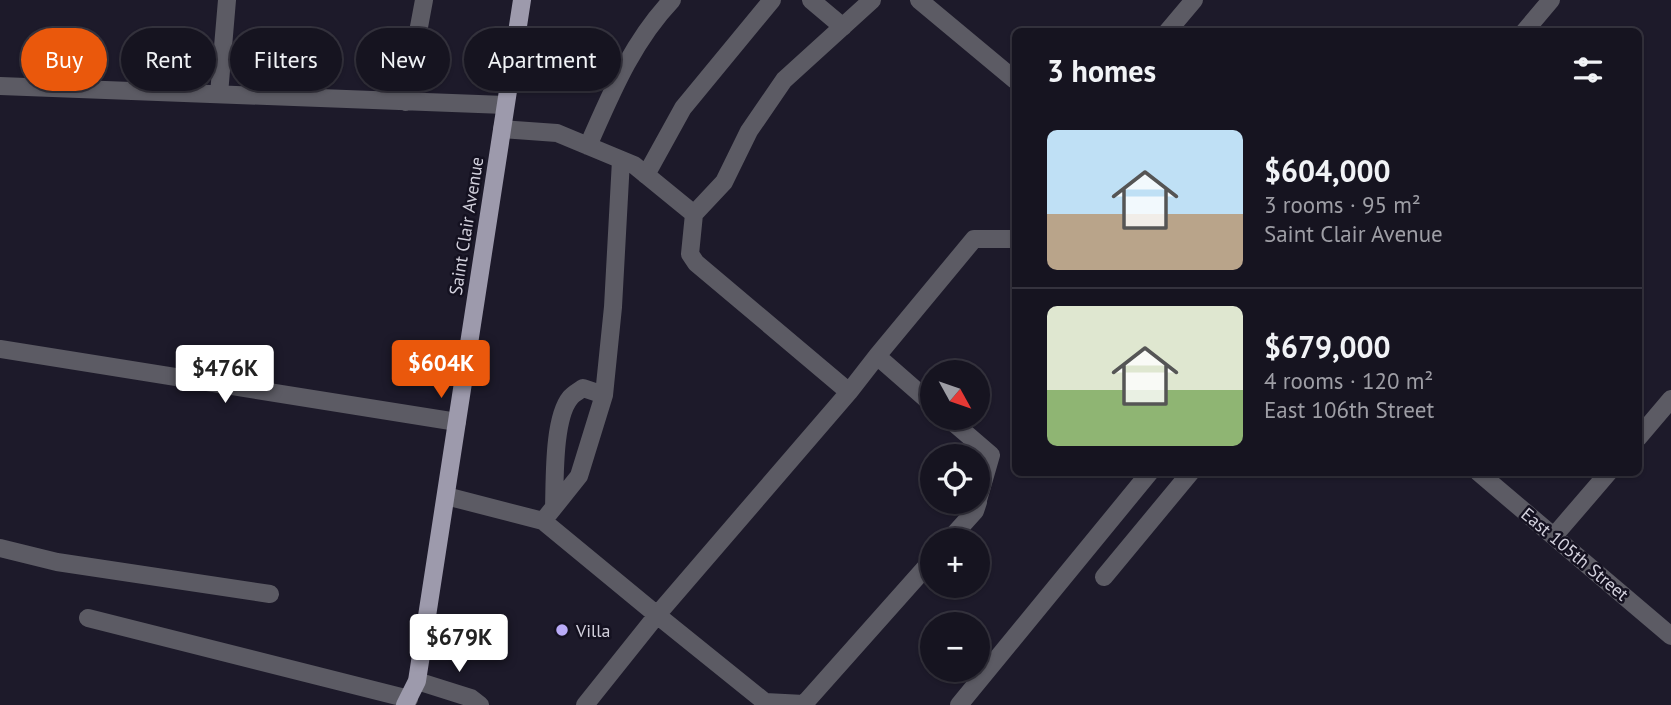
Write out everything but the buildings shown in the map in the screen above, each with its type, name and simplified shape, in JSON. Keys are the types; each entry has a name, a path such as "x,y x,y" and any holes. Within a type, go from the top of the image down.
{"main road":[{"name":"Saint Clair Avenue","path":"407,702 417,681 522,0"}],"street":[{"path":"219,94 227,0"},
{"path":"405,102 424,0"},
{"path":"588,146 619,76 652,22 672,0"},
{"path":"646,175 683,107 772,0"},
{"path":"811,0 843,27"},
{"path":"849,392 696,263 690,254 694,214 724,182 749,131 784,80 872,0"},
{"path":"919,0 1012,78"},
{"path":"1170,28 1194,0"},
{"path":"1527,28 1551,0"},
{"path":"0,86 505,106"},
{"path":"502,129 557,133 634,165 694,214"},
{"path":"549,514 579,476 604,395 613,307 621,160"},
{"path":"585,705 657,615 849,392 974,239 1012,239"},
{"path":"0,349 457,422"},
{"path":"877,356 920,394"},
{"path":"549,514 562,416 570,398 583,388 604,395"},
{"path":"1642,433 1671,399"},
{"path":"962,430 978,444"},
{"path":"959,705 1147,476"},
{"path":"1104,577 1188,476"},
{"name":"East 105th Street","path":"1482,476 1671,636"},
{"path":"1554,536 1606,476"},
{"path":"446,496 549,514 657,615 765,702 804,704 920,574"},
{"path":"960,528 972,514"},
{"path":"0,548 57,562 270,594"},
{"path":"88,618 407,702"},
{"path":"417,681 471,698 480,705"}],"place":[{"name":"Villa","path":"562,630"}]}
